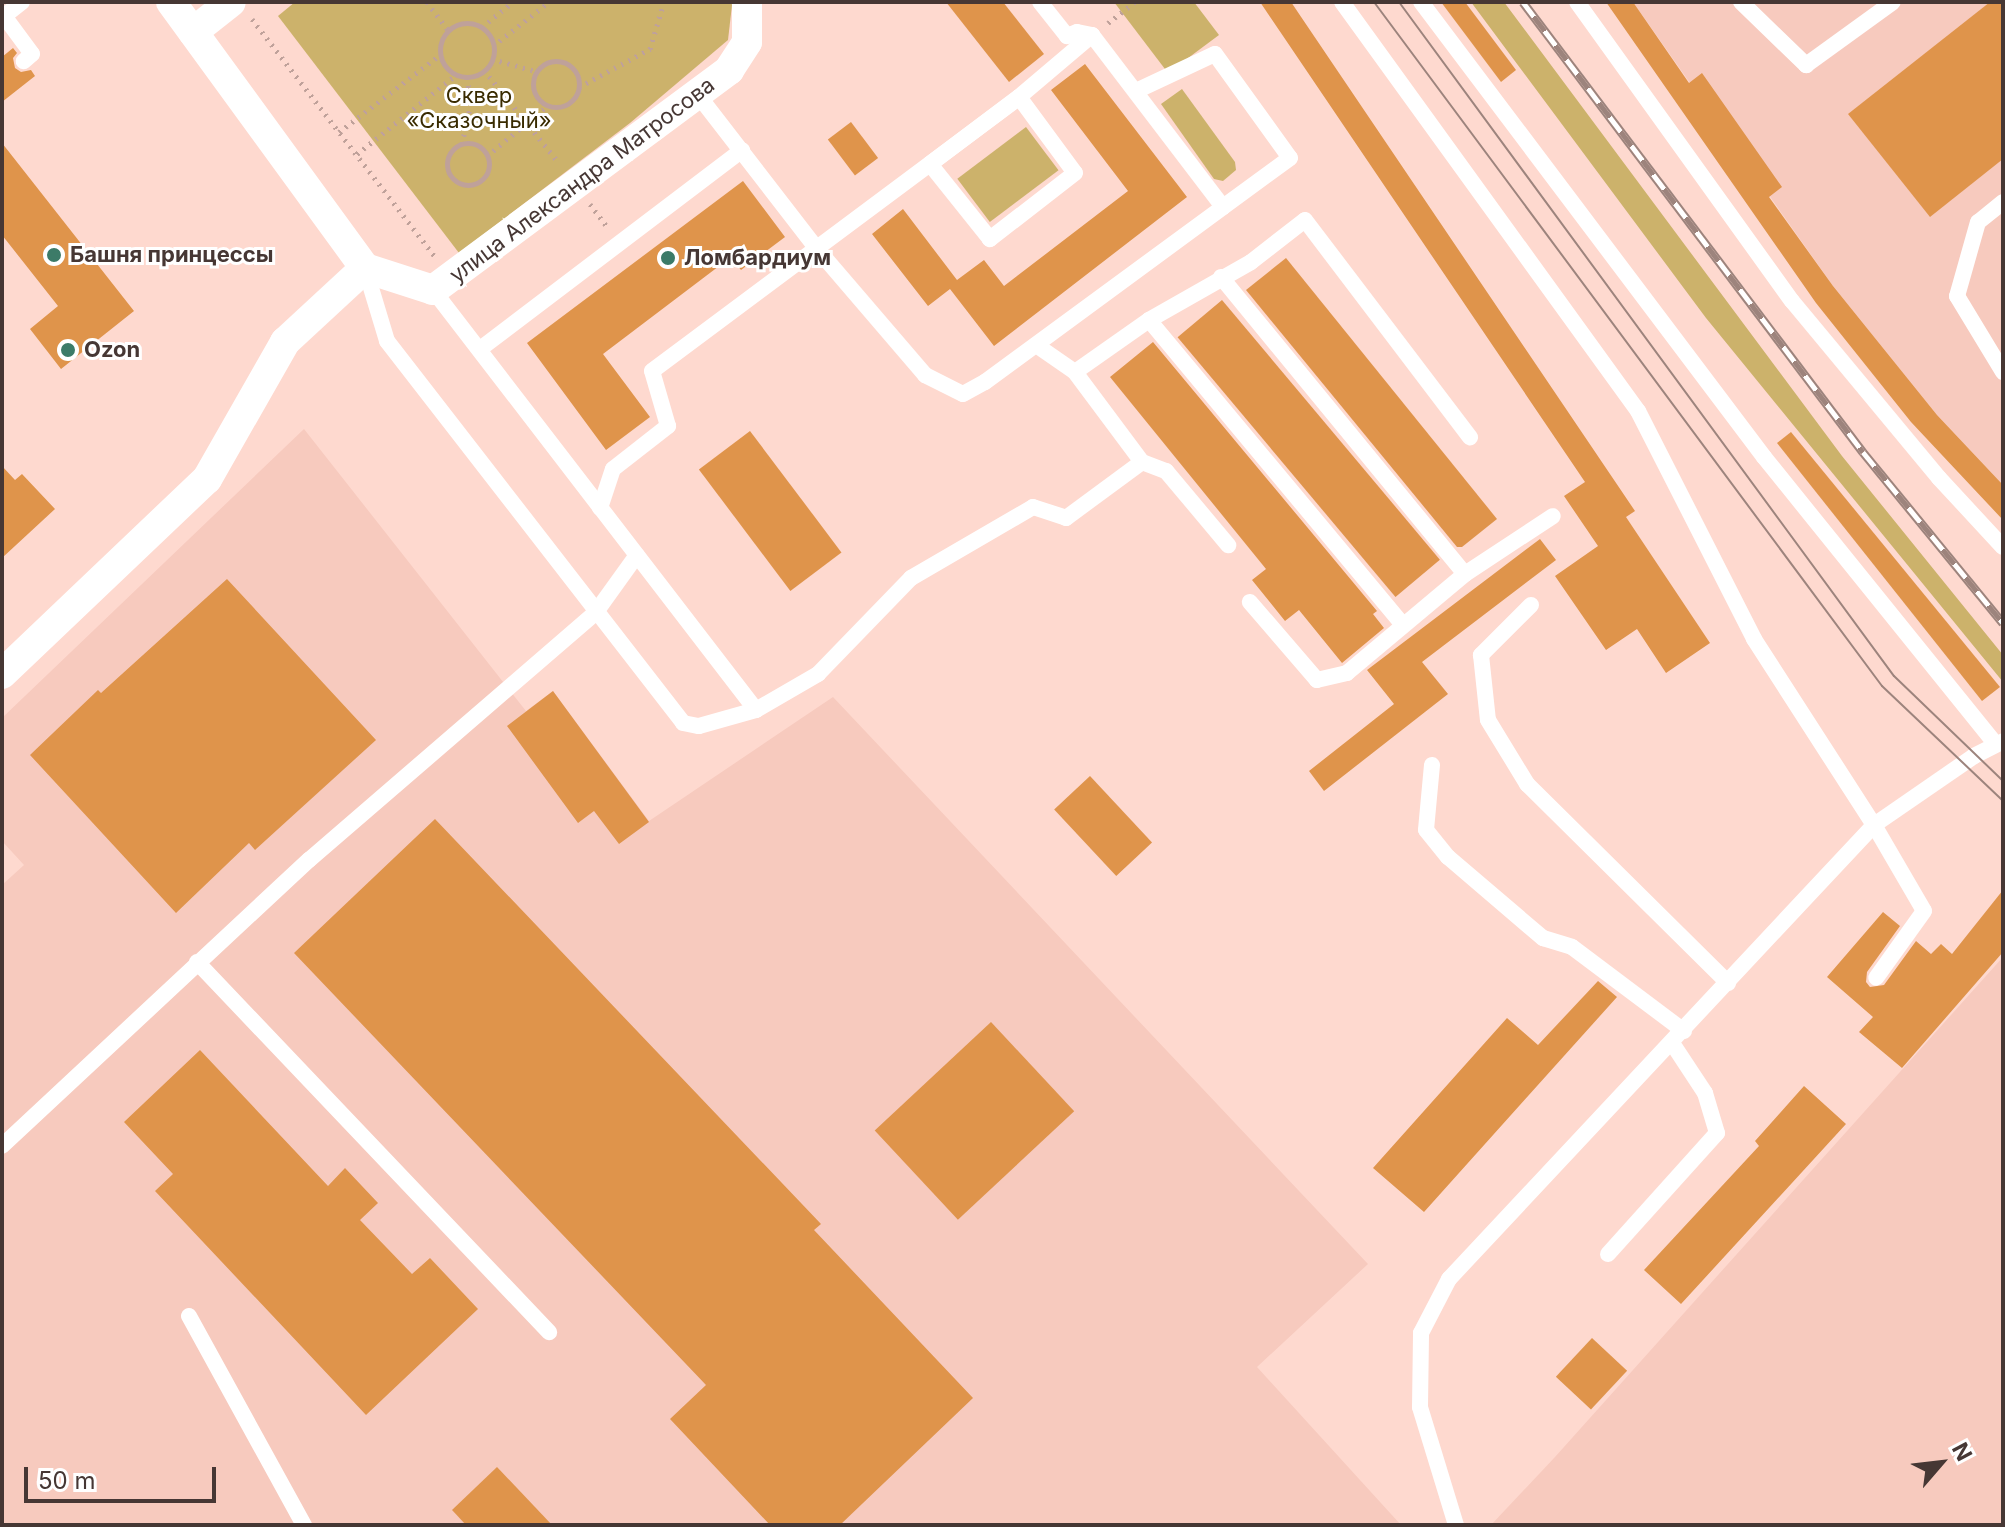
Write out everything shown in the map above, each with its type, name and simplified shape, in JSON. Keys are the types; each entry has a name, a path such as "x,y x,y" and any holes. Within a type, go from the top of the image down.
{"street":[{"path":"2,674 207,479 285,342 365,268 171,2"},
{"name":"улица Александра Матросова","path":"365,268 442,284 729,70 747,42 747,2"},
{"path":"193,32 239,8"}],"lane":[{"path":"22,2 3,15 32,54 24,61"},
{"path":"1040,2 1067,36 1077,32 1092,35 1223,207"},
{"path":"1342,2 1638,411 1754,639 1874,825 1924,911 1876,978"},
{"path":"1421,2 1764,457 1999,742 1874,825 1449,1279 1421,1333 1420,1407 1456,1525"},
{"path":"1577,2 1792,301 1939,478 2003,547"},
{"path":"1741,2 1806,65 1893,2"},
{"path":"600,508 613,469 668,426 652,371 1019,97 1092,35"},
{"path":"698,95 818,250 925,375 963,394 1036,345 1290,158 1215,54 1136,91"},
{"path":"930,164 990,239 1075,173 1019,97"},
{"path":"480,349 742,150"},
{"path":"2003,202 1978,222 1957,296 2003,372"},
{"path":"1075,372 1149,320 1251,262 1305,220 1470,437"},
{"path":"365,268 387,341 683,723 699,726 756,710 818,674 911,578 1033,507 1066,518 1142,462"},
{"path":"1221,277 1465,574"},
{"path":"442,284 480,349 756,710"},
{"path":"1149,320 1403,625"},
{"path":"1036,345 1075,372 1142,462 1166,471 1228,545"},
{"path":"1250,602 1317,680 1347,673 1465,574 1553,516"},
{"path":"2,1146 197,962 448,737 596,612 637,555"},
{"path":"1531,605 1481,655 1488,720 1527,784 1728,983"},
{"path":"1432,765 1426,830 1448,857 1543,938 1572,947 1678,1037 1705,1093 1717,1133 1608,1254"},
{"path":"197,962 549,1332"},
{"path":"189,1316 304,1525"}],"path":[{"path":"427,2 448,30"},
{"path":"482,27 513,2"},
{"path":"493,46 549,2"},
{"path":"487,156 547,106 568,104 579,87 650,49 664,2"},
{"path":"1092,35 1135,2"},
{"path":"239,8 357,154 442,284"},
{"path":"468,23 482,27 493,46 492,59 484,70 467,77 456,75 440,55 441,41 448,30 468,23"},
{"path":"339,132 440,55"},
{"path":"492,59 535,71 553,60 564,61 578,76 579,87"},
{"path":"484,70 564,169"},
{"path":"535,71 533,91 547,106"},
{"path":"357,154 456,75"},
{"path":"462,144 479,146 487,156 485,176 473,184 459,182 448,165 451,152 462,144 471,103 467,77"},
{"path":"582,194 620,243"}],"shaded area":[{"path":"1633,2 2003,2 2003,485 1937,415 1833,286"},
{"path":"304,429 526,711 553,691 649,821 833,697 1368,1264 1257,1367 1401,1525 2,1525 2,885 24,865 2,841 2,718"},
{"path":"2003,957 2003,1525 1491,1525 1555,1457"}],"green space":[{"name":"Сквер «Сказочный»","path":"295,2 731,2 732,5 728,40 630,123 459,253 278,16"},
{"path":"1114,2 1194,2 1219,35 1168,73"},
{"path":"1471,2 1504,2 1842,456 2003,655 2003,682 1706,318"},
{"path":"1182,89 1235,162 1236,170 1223,181 1214,179 1161,104"},
{"path":"1026,127 1058,170 990,222 957,179"}],"building":[{"path":"946,2 1003,2 1044,54 1009,82"},
{"path":"1260,2 1291,2 1635,511 1626,517 1710,643 1666,673 1637,629 1606,650 1555,576 1598,546 1564,496 1585,482"},
{"path":"1441,2 1465,2 1516,70 1501,82"},
{"path":"1606,2 1633,2 1689,83 1702,73 1782,187 1769,197 1833,286 1937,415 2003,485 2003,520 1911,422 1816,303"},
{"path":"1990,2 2003,2 2003,159 1930,217 1848,114"},
{"path":"13,48 17,53 13,58 15,68 21,72 31,70 35,76 2,102 2,57"},
{"path":"1085,64 1187,197 994,346 950,289 928,306 872,234 903,209 957,280 984,260 1004,286 1128,191 1051,90"},
{"path":"851,122 878,158 855,175 828,139"},
{"name":"Башня принцессы","path":"2,143 134,311 61,369 30,329 58,306 2,235"},
{"path":"743,181 785,237 741,270 731,257 603,354 650,417 606,450 527,343"},
{"path":"1286,258 1497,519 1462,547 1457,547 1246,290"},
{"path":"1222,300 1440,560 1395,597 1178,337"},
{"path":"1153,342 1377,611 1373,614 1384,628 1342,663 1299,610 1285,621 1252,580 1266,569 1110,377"},
{"path":"750,431 841,552 790,591 699,470"},
{"path":"1791,432 2000,687 1982,701 1777,443"},
{"path":"2,466 15,480 22,474 55,509 2,558"},
{"path":"1540,539 1556,560 1422,662 1448,694 1324,791 1309,771 1394,704 1367,670"},
{"path":"227,579 376,740 255,850 249,843 176,913 30,755 98,690 101,693"},
{"path":"553,691 649,822 619,844 594,811 578,823 507,726"},
{"path":"1090,776 1152,843 1116,876 1054,809"},
{"path":"435,819 821,1224 814,1230 973,1398 840,1525 770,1525 670,1419 706,1385 294,953"},
{"path":"2003,890 2003,952 1902,1068 1859,1032 1873,1017 1827,977 1883,912 1900,926 1867,972 1866,982 1870,987 1884,985 1916,941 1931,954 1941,944 1952,954"},
{"path":"1598,981 1617,997 1424,1212 1373,1168 1507,1018 1538,1045"},
{"path":"991,1022 1074,1111 958,1220 875,1130"},
{"path":"200,1050 328,1186 345,1168 378,1203 360,1220 412,1274 430,1258 478,1309 366,1415 155,1191 173,1174 124,1122"},
{"path":"1804,1086 1846,1124 1681,1304 1644,1270 1759,1146 1755,1141"},
{"path":"1592,1338 1627,1371 1591,1409 1556,1377"},
{"path":"497,1467 552,1525 466,1525 452,1510"}],"tram line":[{"path":"1374,2 1882,686 2003,801"},
{"path":"1399,2 1894,676 2003,781"}],"railway":[{"path":"1523,2 1863,452 2003,623"}],"place":[{"name":"Башня принцессы","path":"54,255"},
{"name":"Ломбардиум","path":"668,258"},
{"name":"Ozon","path":"68,350"}]}
